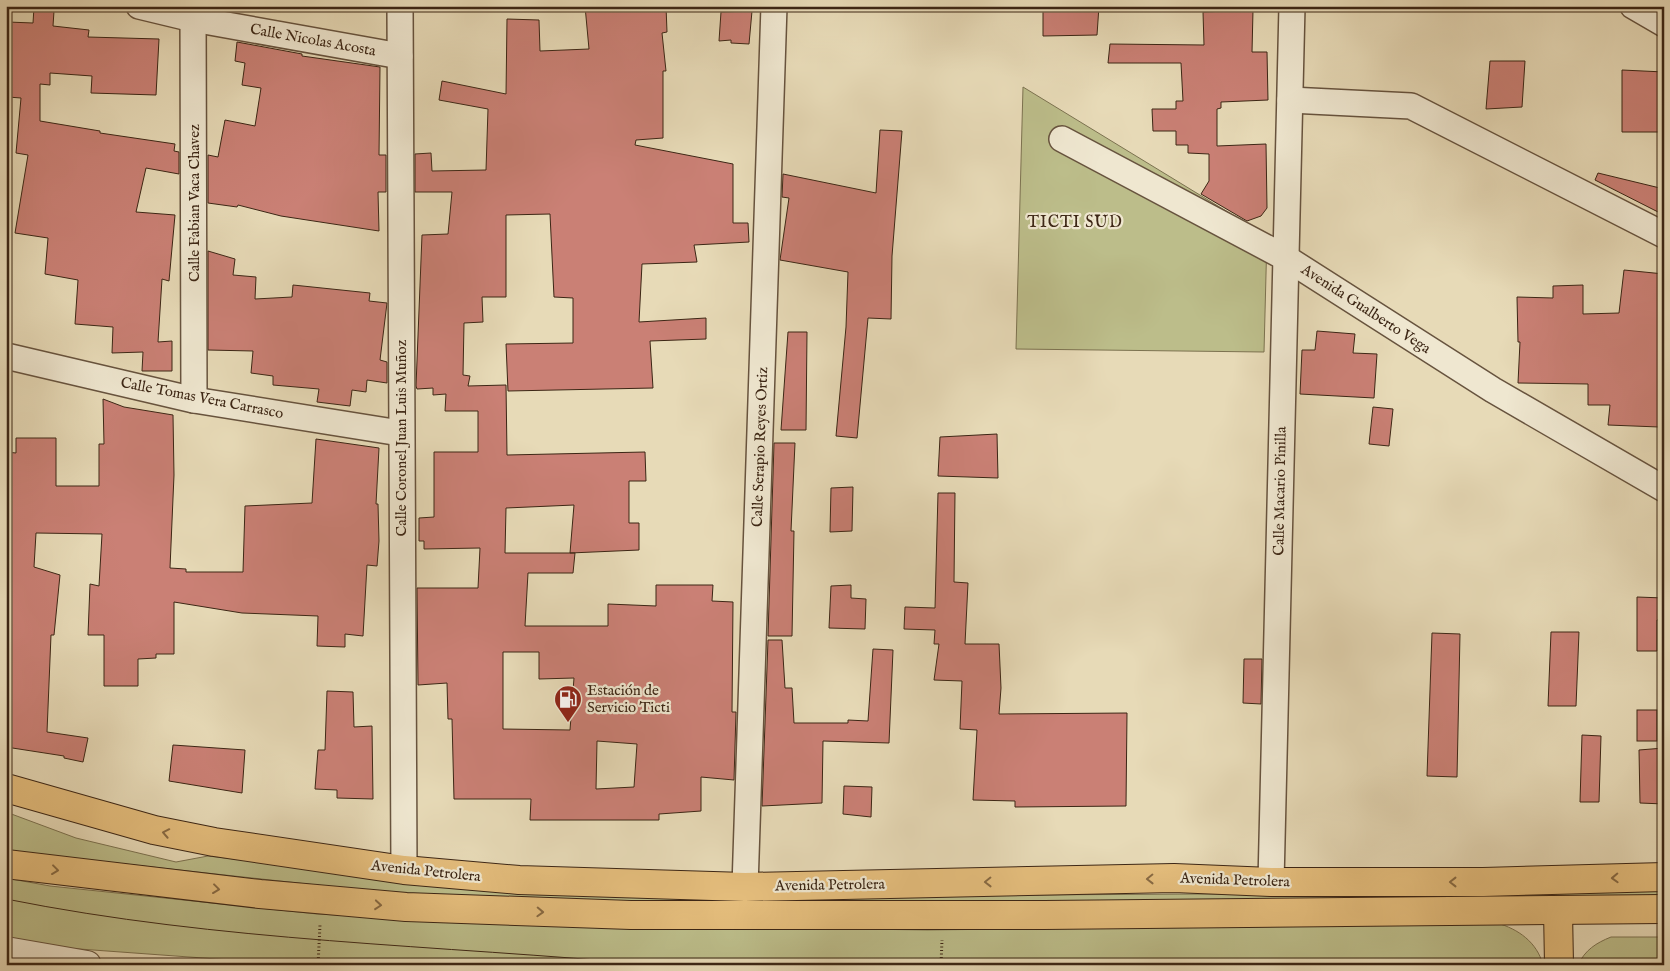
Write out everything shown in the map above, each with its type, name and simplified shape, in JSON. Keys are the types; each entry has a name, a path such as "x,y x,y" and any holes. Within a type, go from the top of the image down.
{"highway":[{"name":"Avenida Petrolera","path":"6,788 162,832 214,842 404,870 519,880 745,887 1174,878 1271,882 1483,882 1664,877"},
{"name":"Avenida Petrolera","path":"6,864 260,894 406,907 622,915 1044,915 1664,909"},
{"path":"1558,910 1559,965"}],"street":[{"name":"Calle Nicolas Acosta","path":"139,6 193,12 400,56"},
{"name":"Calle Coronel Juan Luis Muñoz","path":"400,6 400,433 404,870"},
{"name":"Calle Serapio Reyes Ortiz","path":"745,887 774,6"},
{"name":"Calle Macario Pinilla","path":"1271,882 1292,6"},
{"path":"1633,6 1664,24"},
{"name":"Calle Fabian Vaca Chavez","path":"193,12 194,400"},
{"path":"1290,100 1412,106 1664,235"},
{"name":"Avenida Gualberto Vega","path":"1062,139 1286,258 1493,390 1664,489"},
{"name":"Calle Tomas Vera Carrasco","path":"6,356 194,400 400,433"},
{"path":"6,951 87,965"}],"path":[{"path":"318,965 320,919"},
{"path":"942,938 942,965"}],"green space":[{"path":"1023,87 1267,236 1264,352 1016,349"},
{"path":"6,812 76,838 176,862 208,856 288,865 1021,895 1384,893 1664,888 1664,897 692,905 380,892 6,851"},
{"path":"6,878 50,886 317,914 524,924 927,930 1497,923 1512,929 1526,938 1536,950 1543,965 299,965 52,947 6,940"},
{"path":"1611,937 1664,937 1664,965 1578,965 1591,948"}],"building":[{"path":"585,6 666,6 667,32 662,33 666,71 663,71 663,138 636,140 635,145 733,164 733,223 748,223 749,242 694,245 697,262 642,264 639,322 706,318 706,339 650,341 653,388 508,391 506,344 573,343 573,298 554,297 550,214 506,215 506,297 482,297 483,322 464,323 463,375 470,376 468,386 506,385 507,455 645,452 646,481 629,481 629,523 639,523 639,550 570,553 575,553 573,573 528,573 525,626 608,626 608,604 656,606 656,585 713,585 712,601 733,602 732,712 736,712 734,780 701,777 701,811 659,814 659,820 530,820 531,799 454,799 452,719 448,719 447,683 418,685 417,588 478,588 480,548 424,549 424,541 419,541 419,518 434,517 434,452 478,452 478,411 445,411 446,394 433,395 433,388 417,389 416,386 422,235 448,234 452,192 415,192 415,154 431,153 432,171 486,170 488,109 439,100 442,81 506,94 507,19 539,20 540,51 589,49","holes":["574,505 570,553 505,553 506,508","503,652 539,652 539,679 574,678 570,730 503,729","597,741 637,744 634,787 596,789"]},
{"path":"1043,6 1099,6 1097,35 1043,36"},
{"path":"34,7 54,11 53,26 89,30 88,37 159,39 156,95 91,93 92,76 50,73 50,85 40,84 40,121 100,131 100,133 175,144 174,151 179,152 179,174 146,168 136,212 175,215 169,281 162,279 158,342 172,341 172,371 142,371 143,352 112,353 113,327 75,324 78,280 45,274 48,238 15,233 28,155 16,153 21,98 8,97 8,22 33,23"},
{"path":"1253,10 1252,52 1267,52 1268,100 1221,102 1221,108 1217,109 1217,146 1266,144 1267,208 1261,216 1247,221 1201,194 1209,181 1209,154 1188,153 1188,145 1176,145 1176,131 1153,131 1152,109 1176,109 1176,101 1183,101 1181,63 1108,63 1110,44 1204,45 1203,12"},
{"path":"752,11 749,44 731,43 731,40 719,41 721,12"},
{"path":"237,42 302,54 302,56 380,67 379,155 386,155 386,192 378,192 379,231 281,216 238,205 237,207 208,203 208,155 218,157 225,120 255,126 261,88 242,85 245,63 235,61"},
{"path":"1490,61 1525,61 1522,107 1486,109"},
{"path":"1622,70 1664,72 1664,102 1659,102 1660,132 1622,132"},
{"path":"880,130 902,131 892,256 891,319 868,318 857,438 836,436 846,327 848,272 780,260 789,198 782,197 783,174 876,193"},
{"path":"1598,173 1664,189 1664,215 1595,180"},
{"path":"208,251 235,259 233,275 256,277 255,299 292,297 293,285 370,293 369,301 387,303 380,360 387,362 387,383 367,380 366,392 352,390 350,406 317,402 319,389 273,385 273,376 251,373 253,351 208,350"},
{"path":"1624,270 1664,274 1664,351 1660,351 1659,427 1608,425 1610,405 1588,405 1588,384 1518,383 1520,342 1518,342 1517,297 1553,298 1553,286 1583,285 1583,314 1619,313"},
{"path":"1317,331 1355,334 1353,353 1377,354 1374,398 1300,394 1302,350 1315,350"},
{"path":"788,332 807,332 806,430 781,430"},
{"path":"103,399 124,407 173,415 174,475 170,568 186,569 186,572 243,572 245,506 312,503 316,439 379,448 376,504 378,504 379,541 377,566 367,565 363,636 345,634 345,647 317,646 318,616 242,613 174,602 174,654 156,654 156,658 138,659 138,686 104,686 104,635 88,635 90,584 99,586 102,534 36,533 34,567 60,575 54,635 51,635 47,732 88,738 83,762 64,758 64,756 6,747 6,452 16,453 16,438 56,438 56,486 99,486 99,444 104,444"},
{"path":"1373,407 1393,409 1389,446 1369,444"},
{"path":"997,434 998,478 938,476 940,437"},
{"path":"774,443 795,443 791,531 794,531 792,636 768,636"},
{"path":"853,487 852,531 830,532 831,488"},
{"path":"938,493 955,493 954,582 968,583 965,644 999,644 1001,688 999,714 1127,713 1126,806 1015,807 1015,801 973,800 977,730 960,729 962,681 934,680 939,644 934,644 935,630 904,629 905,607 935,608"},
{"path":"851,585 851,598 866,599 865,629 829,628 831,586"},
{"path":"1637,597 1664,598 1664,620 1657,620 1657,651 1637,651"},
{"path":"1551,632 1579,632 1576,706 1548,706"},
{"path":"1432,633 1460,634 1457,777 1427,776"},
{"path":"768,640 782,640 785,688 792,688 794,723 848,723 848,720 868,721 873,649 893,650 889,743 823,741 822,803 762,806"},
{"path":"1244,659 1262,659 1261,704 1243,703"},
{"path":"327,691 353,692 354,727 372,726 373,799 337,798 337,790 315,789 318,750 325,750"},
{"path":"1637,710 1657,710 1657,741 1637,741"},
{"path":"1582,735 1601,736 1599,802 1580,802"},
{"path":"173,745 245,750 242,793 169,781"},
{"path":"1664,748 1664,804 1640,803 1639,750"},
{"path":"844,786 872,787 871,817 843,814"}],"tram line":[{"path":"6,899 167,925 248,934 655,965"}],"place":[{"name":"Estación de Servicio Ticti","path":"568,723"}],"district":[{"name":"TICTI SUD","path":"1075,223"}]}
